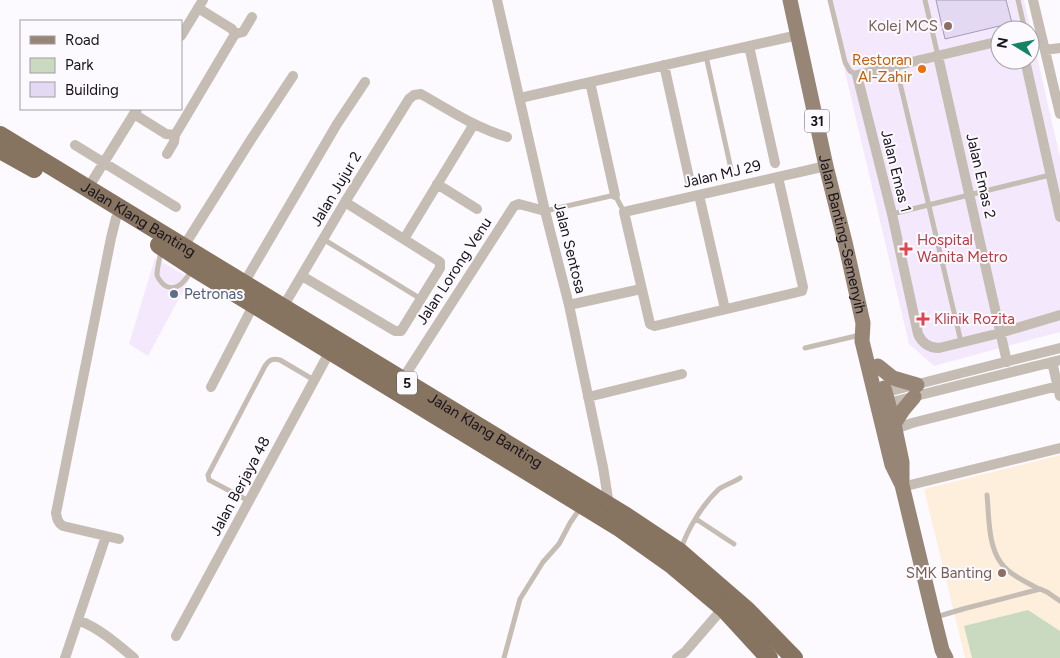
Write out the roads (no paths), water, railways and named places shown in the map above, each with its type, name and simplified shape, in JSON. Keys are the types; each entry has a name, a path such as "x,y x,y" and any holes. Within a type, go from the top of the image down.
{"highway":[{"name":"Jalan Klang Banting","path":"0,135 609,505 680,552 747,610 794,658"},
{"name":"Jalan Klang Banting","path":"0,150 76,193 162,247 194,268 250,311 330,351 618,528 673,566 722,608 769,658"}],"main road":[{"name":"Jalan Banting-Semenyih","path":"790,0 826,166 846,242 863,329 862,341 894,427 902,462 902,486"},
{"name":"Jalan Banting-Semenyih","path":"863,329 871,338 878,366 892,465 902,486 944,655"},
{"path":"878,366 893,378 915,391 894,427"}],"street":[{"name":"Jalan Sentosa","path":"497,0 545,211 569,305 603,467 609,505"},
{"path":"1033,0 1060,114"},
{"path":"182,34 201,4 235,34"},
{"path":"167,154 174,142 174,135 235,34 244,32 252,18"},
{"path":"520,98 798,34"},
{"path":"857,75 990,43"},
{"path":"749,46 775,162"},
{"path":"1045,50 1060,48"},
{"name":"Jalan Emas 2","path":"938,56 1007,362"},
{"path":"664,65 690,182"},
{"path":"1027,70 1060,217"},
{"name":"Jalan Emas 1","path":"857,75 892,214 920,339 928,346 939,348 1000,333 1060,315"},
{"path":"184,246 293,76"},
{"path":"244,283 337,124 365,82"},
{"path":"590,82 615,195"},
{"name":"Jalan Jujur 2","path":"283,307 345,202 414,95 421,94 474,124"},
{"path":"88,188 135,111 166,134 174,135"},
{"path":"404,239 474,124 490,132 507,137"},
{"path":"75,145 176,207"},
{"name":"Jalan MJ 29","path":"624,212 826,166"},
{"path":"624,212 650,324 655,326 802,291 778,177"},
{"path":"437,184 477,209"},
{"path":"699,195 725,309"},
{"path":"302,276 395,331 401,331 440,268 440,262 345,202"},
{"name":"Jalan Lorong Venu","path":"402,380 514,206 519,204 545,211"},
{"path":"116,218 82,375 56,513 59,523 63,526 119,539"},
{"path":"569,305 641,289"},
{"path":"211,386 250,311"},
{"path":"915,391 1007,362 1060,348"},
{"name":"Jalan Berjaya 48","path":"176,636 330,351"},
{"path":"882,399 1056,361 1059,391 894,427"},
{"path":"588,397 682,374"},
{"path":"902,486 1060,448"},
{"path":"65,658 106,536"},
{"path":"677,658 685,652 722,608"},
{"path":"78,620 102,632 134,658"}],"lane":[{"path":"830,0 845,62 850,71 857,75"},
{"path":"925,0 938,56"},
{"path":"1018,0 1023,20"},
{"path":"706,56 731,169"},
{"path":"896,66 961,342"},
{"path":"892,214 1050,175"},
{"path":"545,211 615,195 624,212"},
{"path":"323,240 421,299"},
{"path":"162,247 157,274 162,284 174,288 181,285 194,268"},
{"path":"805,348 863,329"},
{"path":"249,501 209,480 208,475 265,366 271,359 280,360 314,380"},
{"path":"680,552 687,533 707,503 720,488 740,478"},
{"path":"987,495 992,545 1001,562 1013,574 1060,601"},
{"path":"504,658 520,599 542,562 558,544 582,506"},
{"path":"696,519 734,544"},
{"path":"934,618 962,608 1040,589"}],"place":[{"name":"Kolej MCS","path":"948,26"},
{"name":"Restoran Al-Zahir","path":"922,69"},
{"name":"Hospital Wanita Metro","path":"906,249"},
{"name":"Petronas","path":"174,294"},
{"name":"Klinik Rozita","path":"923,319"},
{"name":"SMK Banting","path":"1002,573"}]}
